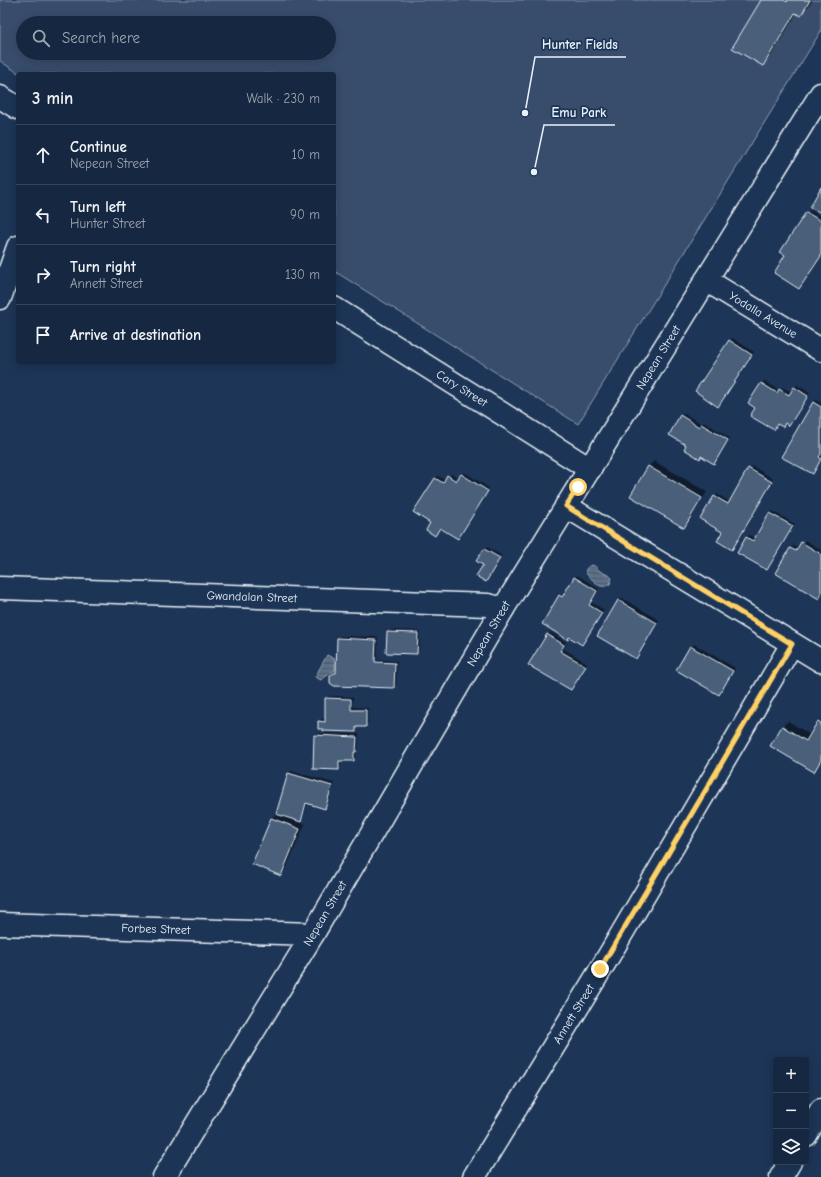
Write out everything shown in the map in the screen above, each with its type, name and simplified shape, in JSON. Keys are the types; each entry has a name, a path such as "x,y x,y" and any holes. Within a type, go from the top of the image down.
{"street":[{"name":"Nepean Street","path":"164,1177 313,934 503,609 821,94"},
{"path":"0,97 16,107"},
{"path":"0,298 16,253"},
{"name":"Yodalla Avenue","path":"706,280 821,350"},
{"name":"Cary Street","path":"336,309 590,469"},
{"path":"566,506 821,661"},
{"name":"Gwandalan Street","path":"0,588 488,605 503,609"},
{"name":"Annett Street","path":"474,1177 600,969 792,644"},
{"name":"Forbes Street","path":"0,924 313,934"},
{"path":"809,1130 821,1110"},
{"path":"781,1177 788,1165"}],"shaded area":[{"path":"0,0 821,0 821,31 578,424 336,272 336,72 17,72 0,61"},
{"path":"592,565 612,578 610,584 607,586 600,586 588,576 586,570"},
{"path":"327,655 335,659 335,670 321,680 315,677"}],"building":[{"path":"761,0 784,0 787,2 788,0 810,0 801,16 795,13 763,66 732,48"},
{"path":"821,187 821,213 810,207"},
{"path":"806,212 821,221 821,256 799,289 774,273 785,255 780,252"},
{"path":"729,340 752,355 718,407 695,391"},
{"path":"761,383 777,393 779,389 789,395 794,387 808,396 789,426 785,423 783,427 777,424 774,430 750,416 755,408 748,403"},
{"path":"813,402 821,407 821,454 819,457 821,459 813,474 781,457"},
{"path":"680,415 699,427 701,424 728,440 714,464 701,456 700,459 684,449 686,445 669,435"},
{"path":"648,466 702,498 684,528 630,496"},
{"path":"748,468 772,482 732,550 717,541 722,532 700,519 714,496 728,504"},
{"path":"461,474 488,491 458,539 440,528 435,536 426,530 430,523 413,512 435,478 443,483 447,475 456,481"},
{"path":"769,513 793,526 767,570 737,553 746,537 753,541"},
{"path":"801,542 821,554 821,595 819,599 775,573 790,548 796,551"},
{"path":"484,549 500,558 486,582 476,576 483,565 476,561"},
{"path":"574,577 597,591 589,605 602,613 582,645 569,637 568,640 542,624 559,595 562,597"},
{"path":"618,600 657,623 636,659 597,636"},
{"path":"387,632 418,633 417,654 386,653"},
{"path":"547,634 564,645 560,651 586,666 571,690 528,665"},
{"path":"337,638 376,640 375,662 395,663 394,688 334,686 330,683 330,676 336,673"},
{"path":"690,646 733,671 719,695 676,670"},
{"path":"325,698 351,699 351,710 366,710 366,727 356,727 356,732 323,731 323,729 318,729 318,721 325,722"},
{"path":"818,721 821,723 821,760 814,772 770,746 782,726 806,741"},
{"path":"314,735 357,737 354,761 339,761 339,770 313,769"},
{"path":"288,773 332,786 325,809 306,803 301,822 276,814"},
{"path":"271,818 300,829 281,876 252,864"}],"place":[{"name":"Hunter Fields","path":"525,113"},
{"name":"Emu Park","path":"534,172"}],"route":[{"path":"578,487 566,506 792,644 600,969"}]}
